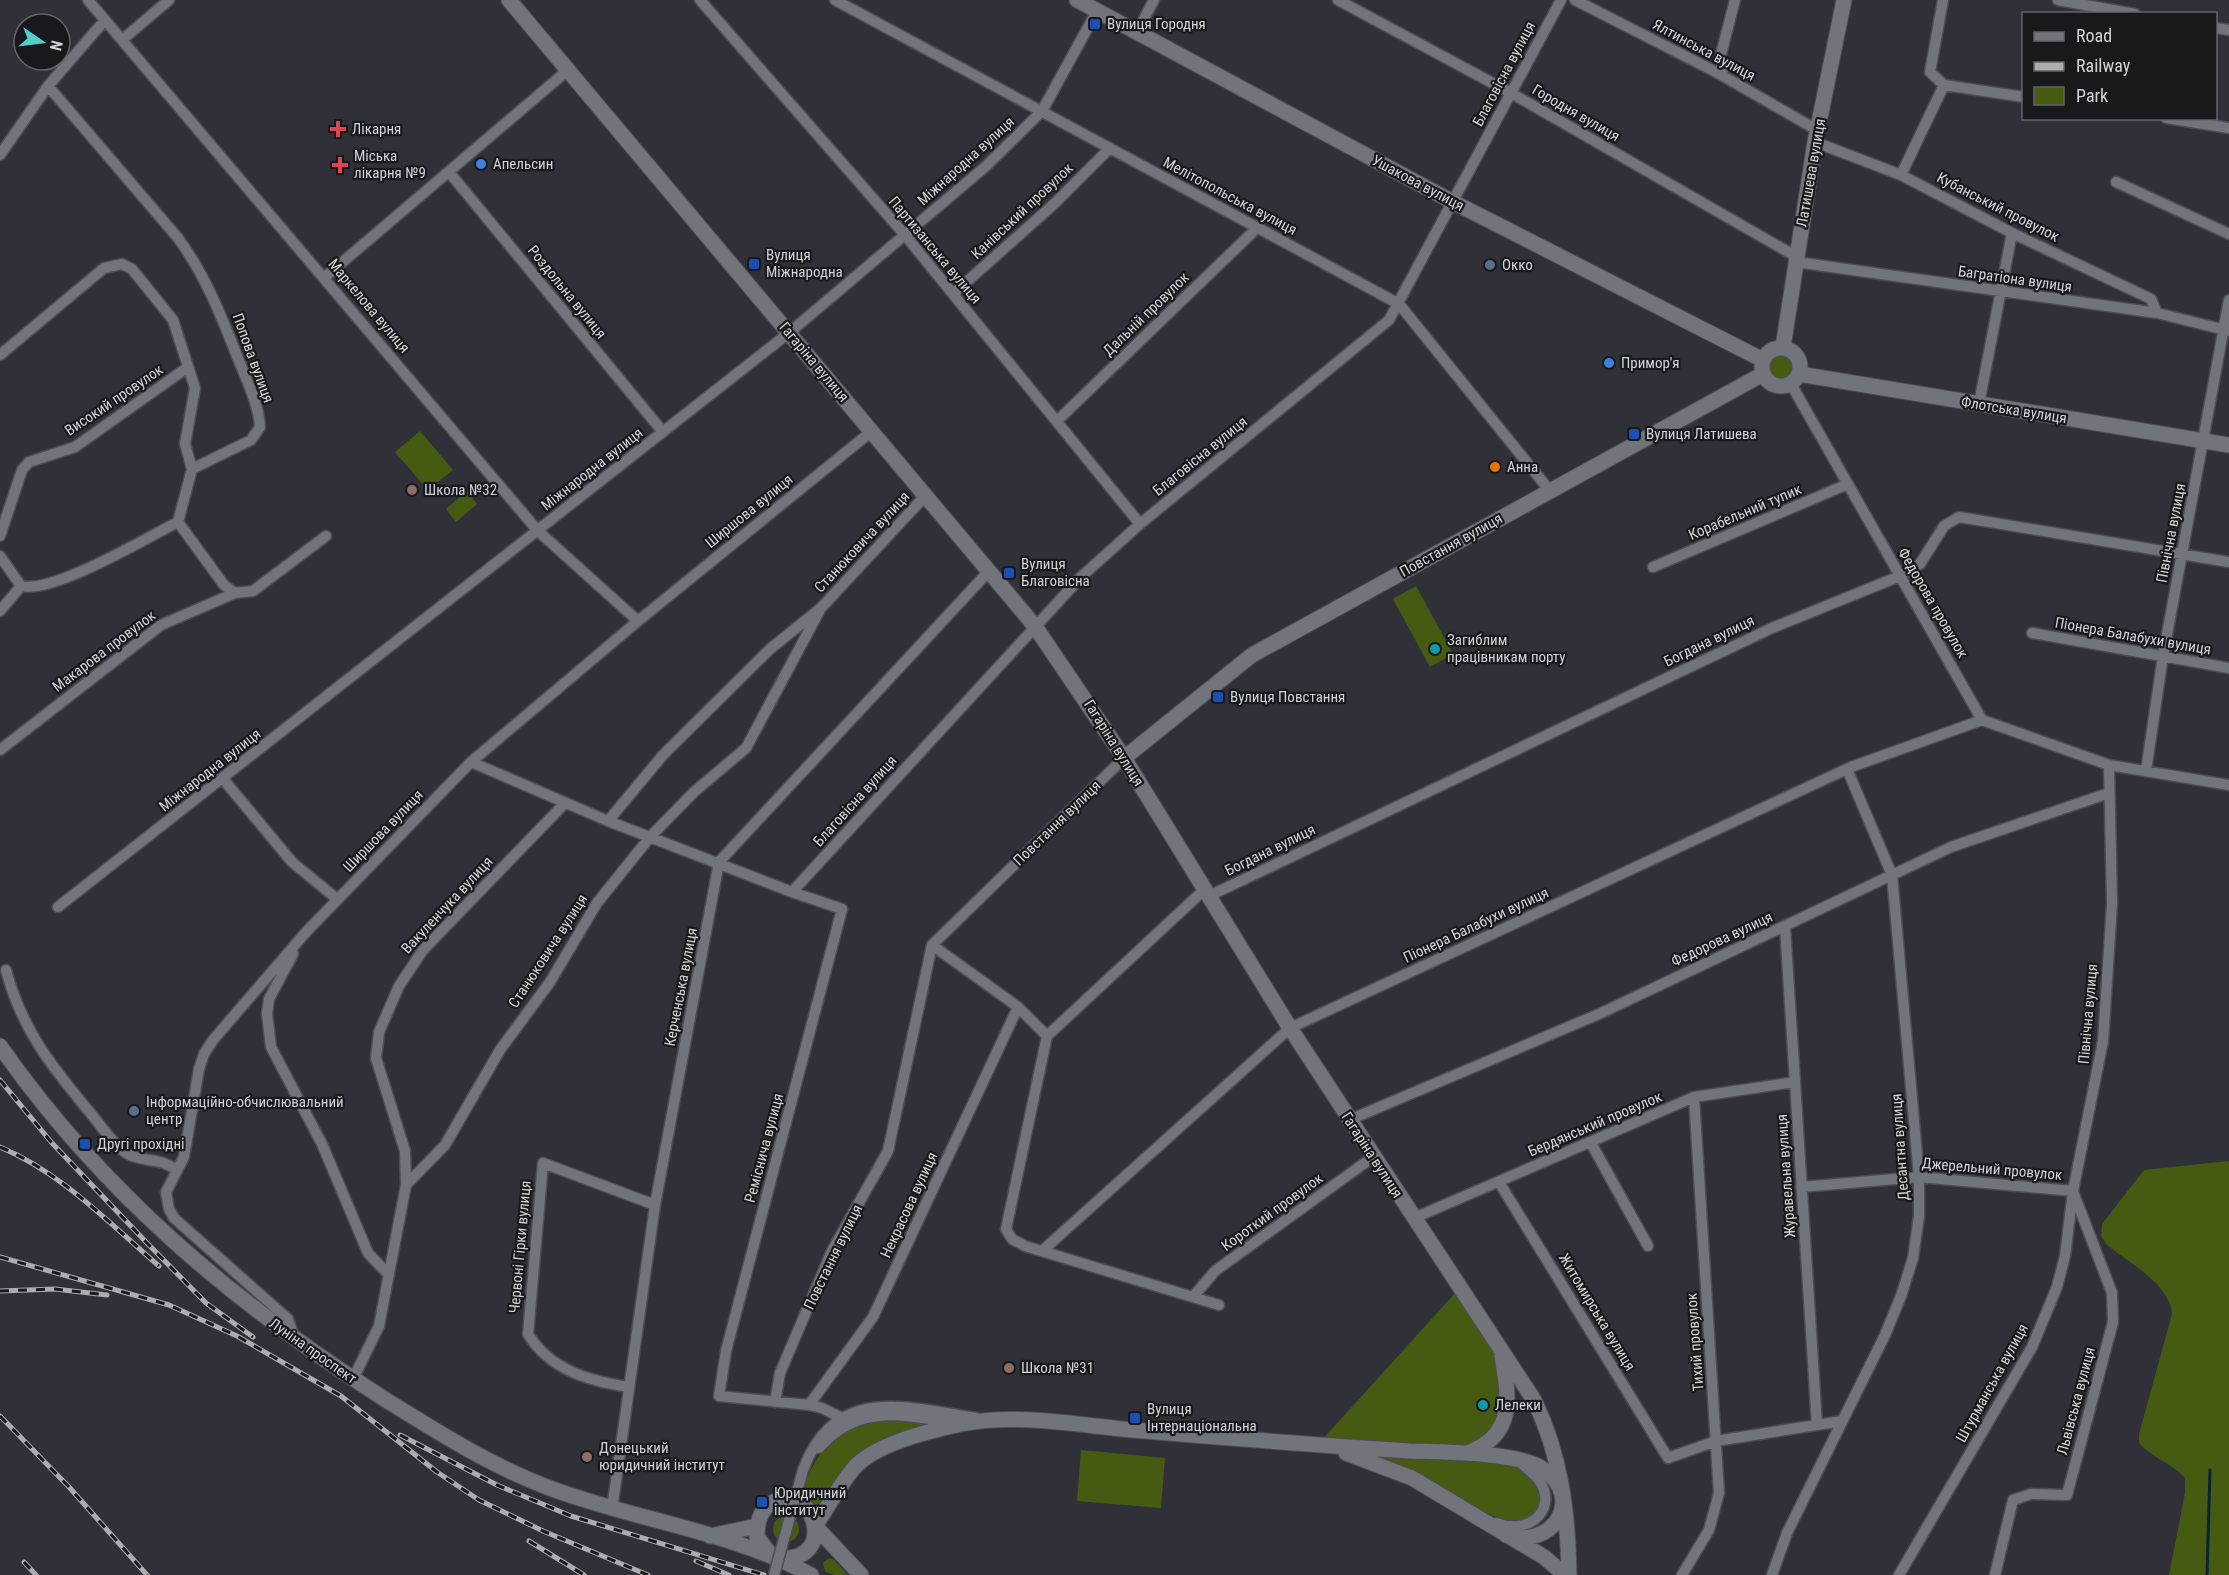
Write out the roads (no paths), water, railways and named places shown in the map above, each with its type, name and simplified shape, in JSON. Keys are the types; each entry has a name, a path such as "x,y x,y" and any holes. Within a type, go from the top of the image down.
{"street":[{"name":"Маркелова вулиця","path":"88,0 538,531 638,621"},
{"path":"122,40 169,0"},
{"name":"Гагаріна вулиця","path":"509,0 990,571 1034,625 1082,691 1290,1028 1500,1347 1545,1421 1554,1448 1563,1495 1567,1575"},
{"name":"Партизанська вулиця","path":"700,0 905,235 1140,524"},
{"name":"Мелітопольська вулиця","path":"835,0 1399,304 1550,491"},
{"name":"Ушакова вулиця","path":"1077,0 1763,367"},
{"path":"1137,32 1154,0"},
{"name":"Городня вулиця","path":"1338,0 1511,93 1797,260"},
{"name":"Благовісна вулиця","path":"792,892 1034,625 1081,577 1140,524 1389,320 1561,0"},
{"name":"Ялтинська вулиця","path":"1575,0 1723,75 1816,136"},
{"path":"1723,75 1720,58 1734,0"},
{"name":"Латишева вулиця","path":"1783,347 1816,136 1844,0"},
{"path":"1943,0 1930,72 1944,85 2022,97"},
{"path":"2058,0 2124,12"},
{"name":"Міжнародна вулиця","path":"57,907 790,332 985,167 1042,111 1097,11"},
{"path":"0,155 48,86 105,20"},
{"path":"1707,67 1720,58"},
{"path":"325,277 568,70"},
{"path":"1901,175 1944,85"},
{"name":"Попова вулиця","path":"48,86 178,238 194,260 209,286 245,376 259,420 256,434 192,469"},
{"path":"2179,120 2229,128"},
{"name":"Кубанський провулок","path":"1816,136 1901,175 2012,233 2151,299 2157,313"},
{"name":"Канівський провулок","path":"953,294 1054,204 1110,148"},
{"name":"Роздольна вулиця","path":"449,172 663,432"},
{"path":"2116,182 2229,234"},
{"name":"Дальній провулок","path":"1057,421 1257,228"},
{"path":"1979,404 2012,233"},
{"name":"Багратіона вулиця","path":"1797,260 2001,292 2157,313 2226,330"},
{"path":"0,355 104,268 122,264 132,269 173,320 195,388 185,444 192,469 178,522 57,583 29,588 21,586 0,556"},
{"name":"Північна вулиця","path":"2146,771 2163,656 2226,330 2229,300"},
{"path":"1783,347 1790,349 1800,360 1795,379 1774,385 1763,367 1774,349 1783,347"},
{"name":"Високий провулок","path":"0,536 22,470 28,462 75,447 188,367"},
{"name":"Повстання вулиця","path":"775,1402 780,1373 832,1251 891,1142 932,945 1124,758 1252,655 1550,491 1763,367"},
{"name":"Флотська вулиця","path":"1795,379 1979,404 2229,445"},
{"name":"Федорова провулок","path":"1795,379 1848,484 1982,720"},
{"name":"Ширшова вулиця","path":"295,1340 288,1320 174,1218 169,1209 166,1192 184,1157 204,1054 213,1040 307,931 471,762 638,621 872,430"},
{"name":"Корабельний тупик","path":"1653,567 1848,484"},
{"name":"Станюковича вулиця","path":"608,821 663,755 770,649 821,609 926,495"},
{"name":"Богдана вулиця","path":"1047,1036 1207,893 1772,628 1900,576 1920,564 1944,526 1959,517 2229,562"},
{"path":"178,522 224,585 235,593"},
{"name":"Макарова провулок","path":"0,750 161,625 235,593 253,591 326,536"},
{"path":"719,862 990,571"},
{"path":"0,611 21,586"},
{"name":"Станюковича вулиця","path":"406,1185 445,1145 500,1050 550,982 597,903 650,837 694,792 746,748 821,609"},
{"name":"Піонера Балабухи вулиця","path":"2032,633 2229,668"},
{"path":"1982,720 2109,765 2229,785"},
{"name":"Піонера Балабухи вулиця","path":"1042,1251 1290,1028 1847,769 1982,720"},
{"path":"471,762 608,821 792,892"},
{"name":"Північна вулиця","path":"2073,1191 2103,1041 2112,904 2109,765"},
{"name":"Десантна вулиця","path":"1772,1575 1787,1533 1885,1335 1901,1296 1913,1258 1919,1216 1919,1177 1892,875 1847,769"},
{"path":"223,779 292,862 337,899"},
{"name":"Федорова вулиця","path":"1349,1120 1599,1014 1892,875 1994,831 2030,823 2109,793"},
{"name":"Вакуленчука вулиця","path":"406,1185 405,1151 376,1058 379,1032 399,986 423,950 565,803"},
{"name":"Керченська вулиця","path":"612,1509 655,1205 719,862"},
{"name":"Реміснича вулиця","path":"775,1402 719,1396 726,1351 842,909 792,892"},
{"name":"Журавельна вулиця","path":"1785,926 1817,1425"},
{"path":"307,931 269,999 267,1014 271,1047 322,1144 368,1252 389,1275"},
{"path":"932,945 1018,1007 1047,1036 1006,1229 1012,1239 1042,1251 1219,1305"},
{"path":"6,970 14,999 31,1036 53,1069 108,1134 127,1154 169,1163 177,1171"},
{"name":"Некрасова вулиця","path":"809,1405 873,1317 1018,1007"},
{"name":"Луніна проспект","path":"0,1046 34,1095 84,1154 140,1212 234,1294 295,1340 353,1379 449,1440 500,1467 547,1487 612,1509 775,1556 811,1575"},
{"name":"Бердянський провулок","path":"1414,1218 1694,1097 1795,1083"},
{"name":"Тихий провулок","path":"1683,1575 1710,1530 1718,1506 1716,1441 1694,1097"},
{"path":"1591,1143 1648,1246"},
{"name":"Короткий провулок","path":"1193,1297 1215,1271 1373,1157"},
{"name":"Червоні Гірки вулиця","path":"629,1387 577,1375 562,1368 535,1346 528,1334 543,1163 655,1205"},
{"name":"Джерельний провулок","path":"1801,1187 1919,1177 2073,1191"},
{"name":"Житомирська вулиця","path":"1499,1182 1668,1458 1716,1441"},
{"path":"353,1379 379,1326 406,1185"},
{"name":"Штурманська вулиця","path":"1899,1575 2016,1375 2041,1327 2065,1256 2073,1191"},
{"name":"Львівська вулиця","path":"1995,1575 2013,1500 2031,1494 2067,1495 2113,1322 2112,1293 2073,1191"},
{"path":"1465,1454 1490,1441 1506,1417 1508,1388 1500,1347"},
{"path":"775,1402 822,1408 842,1418"},
{"path":"774,1575 803,1470 818,1440 842,1418 869,1407 883,1405 988,1420 1018,1420 1518,1460 1535,1465 1550,1474 1563,1495 1560,1516 1546,1532 1526,1539 1506,1535"},
{"path":"803,1470 822,1444 834,1434 870,1416 896,1414 960,1424"},
{"path":"829,1506 807,1508 791,1500 773,1502 760,1515 757,1526 762,1546 775,1556 789,1558 806,1551 815,1535 816,1526 854,1468 873,1454 911,1438 960,1424 988,1420"},
{"path":"1716,1441 1842,1421"},
{"path":"1299,1444 1359,1456 1388,1467 1552,1562 1567,1575"},
{"path":"1452,1503 1504,1526 1518,1528 1532,1522 1541,1512 1544,1491 1538,1478 1518,1460"},
{"path":"807,1508 816,1526 861,1575"},
{"name":"Луніна проспект","path":"707,1536 757,1526"}],"waterway":[{"path":"2207,1575 2210,1470"}],"railway":[{"path":"0,1080 52,1143 206,1303 253,1337"},
{"path":"0,1147 23,1158 64,1185 159,1266"},
{"path":"0,1257 169,1305 237,1336 341,1396 437,1472 479,1500 543,1531 648,1575"},
{"path":"0,1291 55,1289 107,1295"},
{"path":"0,1416 69,1487 147,1575"},
{"path":"400,1435 497,1485 571,1516 764,1575"},
{"path":"529,1541 584,1575"},
{"path":"696,1561 729,1575"},
{"path":"24,1562 36,1575"}],"place":[{"name":"Вулиця Городня","path":"1095,24"},
{"name":"Лікарня","path":"338,129"},
{"name":"Апельсин","path":"481,164"},
{"name":"Міська лікарня №9","path":"340,165"},
{"name":"Вулиця Міжнародна","path":"754,264"},
{"name":"Окко","path":"1490,265"},
{"name":"Примор'я","path":"1609,363"},
{"name":"Вулиця Латишева","path":"1634,434"},
{"name":"Анна","path":"1495,467"},
{"name":"Школа №32","path":"412,490"},
{"name":"Вулиця Благовісна","path":"1009,573"},
{"name":"Загиблим працівникам порту","path":"1435,649"},
{"name":"Вулиця Повстання","path":"1218,697"},
{"name":"Інформаційно-обчислювальний центр","path":"134,1111"},
{"name":"Другі прохідні","path":"85,1144"},
{"name":"Школа №31","path":"1009,1368"},
{"name":"Лелеки","path":"1483,1405"},
{"name":"Вулиця Інтернаціональна","path":"1135,1418"},
{"name":"Донецький юридичний інститут","path":"587,1457"},
{"name":"Юридичний інститут","path":"762,1502"}]}
